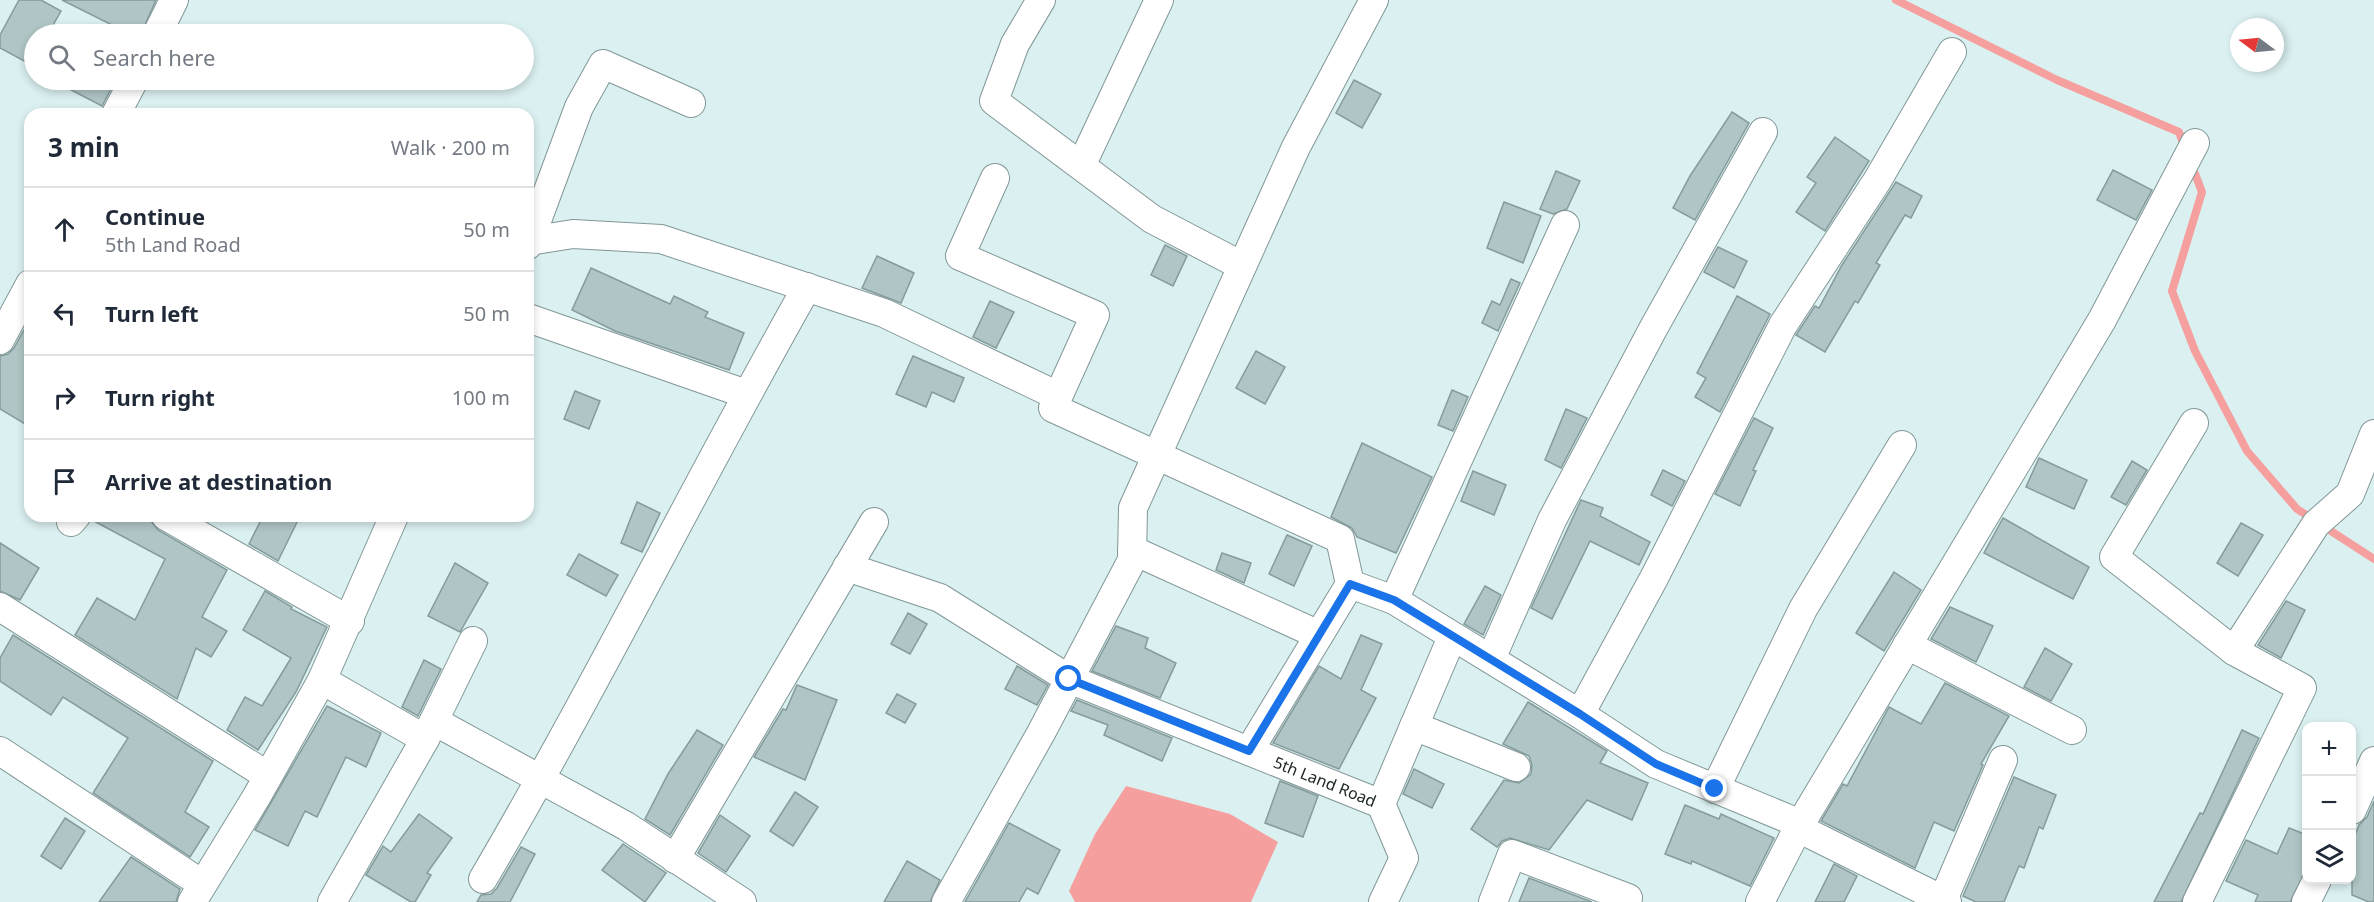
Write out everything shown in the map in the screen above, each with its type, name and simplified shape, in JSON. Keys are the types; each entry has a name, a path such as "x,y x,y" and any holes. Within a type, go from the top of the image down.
{"street":[{"path":"162,24 174,0"},
{"path":"1041,0 1015,44 994,101 1152,219 1242,266"},
{"path":"1081,166 1160,0"},
{"path":"946,902 1132,560 1132,508 1296,147 1374,0"},
{"path":"1580,714 1654,579 1783,325 1877,181 1952,52"},
{"path":"534,229 579,107 603,64 691,104"},
{"path":"119,108 129,90"},
{"path":"1491,659 1552,520 1653,329 1763,132"},
{"path":"1760,902 1798,828 2102,320 2195,143"},
{"path":"994,178 960,256 1095,315 1053,408 1340,539 1350,584 1249,751"},
{"path":"1394,600 1565,225"},
{"path":"534,242 573,234 661,239 884,313 1058,396"},
{"path":"483,879 542,780 746,394 807,287"},
{"path":"0,340 24,295"},
{"path":"534,320 746,394"},
{"path":"2194,423 2114,558 2234,651 2302,688 2198,902"},
{"path":"2234,651 2316,524 2350,494 2374,434"},
{"path":"1715,789 1803,609 1902,445"},
{"path":"177,522 351,621"},
{"path":"0,751 197,893 268,776 322,680 351,621 392,522"},
{"path":"675,859 874,522"},
{"path":"1132,550 1319,634"},
{"name":"5th Land Road","path":"847,567 940,598 1069,679 1381,804 1404,858 1383,902"},
{"path":"1350,584 1394,600 1580,714 1656,764 1791,820 1798,828 1945,901 2003,760"},
{"path":"0,607 268,776"},
{"path":"1381,804 1452,637"},
{"path":"332,902 430,730 472,641"},
{"path":"1907,645 2072,730"},
{"path":"322,680 542,780 626,826 742,902"},
{"path":"1414,726 1516,766"},
{"path":"2356,801 2374,761"},
{"path":"1493,902 1512,854 1628,898 1626,902"},
{"path":"2306,902 2315,884"}],"shaded area":[{"path":"1126,786 1230,814 1278,842 1251,902 1075,902 1069,891 1095,834"}],"building":[{"path":"19,0 41,0 61,11 54,24 24,24 24,61 0,48 0,35"},
{"path":"62,0 156,0 145,24 110,24"},
{"path":"1354,80 1381,94 1362,128 1336,113"},
{"path":"71,90 110,90 102,106"},
{"path":"1732,112 1749,123 1695,220 1673,208 1690,176"},
{"path":"1835,137 1869,161 1825,231 1796,212 1816,183 1807,177"},
{"path":"2113,170 2152,190 2136,220 2097,200"},
{"path":"1556,171 1580,181 1567,209 1553,214 1540,209"},
{"path":"1896,182 1922,196 1911,218 1905,215 1876,263 1880,265 1858,303 1855,301 1825,352 1796,335 1815,306 1819,308 1842,265"},
{"path":"1504,202 1541,216 1523,263 1487,248"},
{"path":"1165,245 1187,256 1173,286 1151,275"},
{"path":"1718,247 1747,261 1734,288 1704,272"},
{"path":"877,256 914,273 901,303 862,288"},
{"path":"591,268 670,304 674,296 708,312 705,317 744,333 729,370 615,331 572,310"},
{"path":"1511,279 1520,283 1498,331 1482,323 1492,301 1500,305"},
{"path":"1737,296 1770,314 1720,412 1695,397 1706,378 1697,373"},
{"path":"990,301 1014,312 996,348 973,337"},
{"path":"24,330 24,423 0,409 0,356 8,354"},
{"path":"1256,351 1285,367 1265,404 1236,388"},
{"path":"913,356 964,378 954,402 932,392 926,407 896,394"},
{"path":"1452,390 1468,397 1453,431 1438,425"},
{"path":"575,391 600,401 589,429 564,419"},
{"path":"1566,409 1587,418 1561,468 1545,460"},
{"path":"1754,418 1773,428 1753,470 1756,471 1740,506 1715,494"},
{"path":"1362,443 1432,477 1396,553 1357,537 1352,528 1331,517"},
{"path":"2039,458 2087,480 2074,509 2026,487"},
{"path":"2132,461 2147,470 2126,505 2111,497"},
{"path":"1663,470 1685,481 1672,506 1651,495"},
{"path":"1473,471 1506,485 1494,515 1461,501"},
{"path":"1581,500 1603,508 1600,516 1650,542 1639,565 1590,541 1552,619 1531,608"},
{"path":"637,502 660,513 642,552 621,543"},
{"path":"2003,518 2089,567 2073,599 1984,553"},
{"path":"96,522 152,522 158,530 227,570 202,617 227,631 211,657 196,648 177,699 75,635 97,598 135,620 165,559"},
{"path":"260,522 297,522 278,561 249,544"},
{"path":"2241,523 2263,535 2238,576 2217,563"},
{"path":"1287,535 1312,546 1294,586 1269,574"},
{"path":"0,543 39,568 20,600 0,591"},
{"path":"1222,553 1251,563 1244,583 1216,570"},
{"path":"579,554 618,575 606,596 567,575"},
{"path":"455,563 488,583 460,632 428,616"},
{"path":"1894,572 1921,590 1884,651 1856,633"},
{"path":"1485,586 1501,595 1483,635 1464,624"},
{"path":"265,591 292,607 291,609 327,627 296,692 258,750 227,730 245,697 262,706 291,658 243,630"},
{"path":"2286,601 2305,610 2281,658 2258,645"},
{"path":"1950,607 1993,626 1976,662 1931,639"},
{"path":"908,613 927,624 910,654 891,644"},
{"path":"1116,626 1148,638 1145,648 1176,663 1160,698 1092,671"},
{"path":"13,635 213,761 185,812 209,827 190,857 93,793 128,738 63,697 51,715 0,681 0,658"},
{"path":"1361,635 1382,644 1361,690 1376,698 1339,769 1273,743 1319,666 1341,679"},
{"path":"2045,648 2072,664 2051,701 2024,687"},
{"path":"424,660 441,669 418,716 402,707"},
{"path":"1017,666 1048,685 1037,705 1005,689"},
{"path":"1945,683 2009,716 1981,764 1983,765 1954,831 1934,822 1915,868 1821,821 1843,784 1847,786 1889,707 1921,724"},
{"path":"797,685 837,700 805,780 754,757 783,709 786,710"},
{"path":"897,694 916,704 905,723 886,713"},
{"path":"1077,700 1172,738 1162,761 1104,735 1108,725 1071,711"},
{"path":"1528,702 1607,751 1600,763 1648,783 1632,820 1587,800 1549,850 1510,838 1502,841 1497,847 1471,829 1504,780 1519,783 1531,774 1532,765 1529,756 1503,744"},
{"path":"327,706 381,733 366,767 346,757 317,817 305,811 288,846 255,830"},
{"path":"697,730 723,745 670,835 645,819 668,774"},
{"path":"2242,730 2259,738 2181,902 2154,902 2200,813 2203,814"},
{"path":"1414,769 1444,784 1432,808 1403,794"},
{"path":"2014,777 2056,795 2043,829 2039,827 2024,868 2019,866 2004,902 1976,902 1963,896"},
{"path":"1280,781 1318,796 1303,837 1265,823"},
{"path":"795,792 818,807 793,846 770,831"},
{"path":"2374,801 2374,902 2352,895 2352,884 2356,884 2356,833 2359,825 2367,817"},
{"path":"1685,805 1719,819 1721,814 1774,838 1750,886 1692,861 1691,864 1665,854"},
{"path":"419,814 452,838 427,873 431,875 415,902 411,902 366,875 383,846 391,852"},
{"path":"720,815 750,836 726,872 698,853"},
{"path":"65,818 85,831 61,869 41,856"},
{"path":"1009,823 1060,850 1038,894 1027,888 1019,902 965,902"},
{"path":"2289,828 2302,833 2302,878 2290,902 2255,902 2258,895 2226,881 2246,840 2277,854"},
{"path":"623,844 666,873 645,902 602,870"},
{"path":"521,847 535,854 510,902 477,902 481,895 491,894 497,888"},
{"path":"131,857 180,889 176,902 99,902"},
{"path":"907,861 940,880 930,902 884,902"},
{"path":"1834,864 1857,876 1844,902 1815,902"},
{"path":"1529,878 1592,902 1519,902"}],"waterway":[{"path":"1896,0 2057,80 2179,132 2185,148"},
{"path":"2192,166 2202,192 2172,291 2195,351 2247,451 2297,509 2374,559"}],"route":[{"path":"1069,679 1249,751 1350,584 1394,600 1580,714 1656,764 1715,789"}]}
